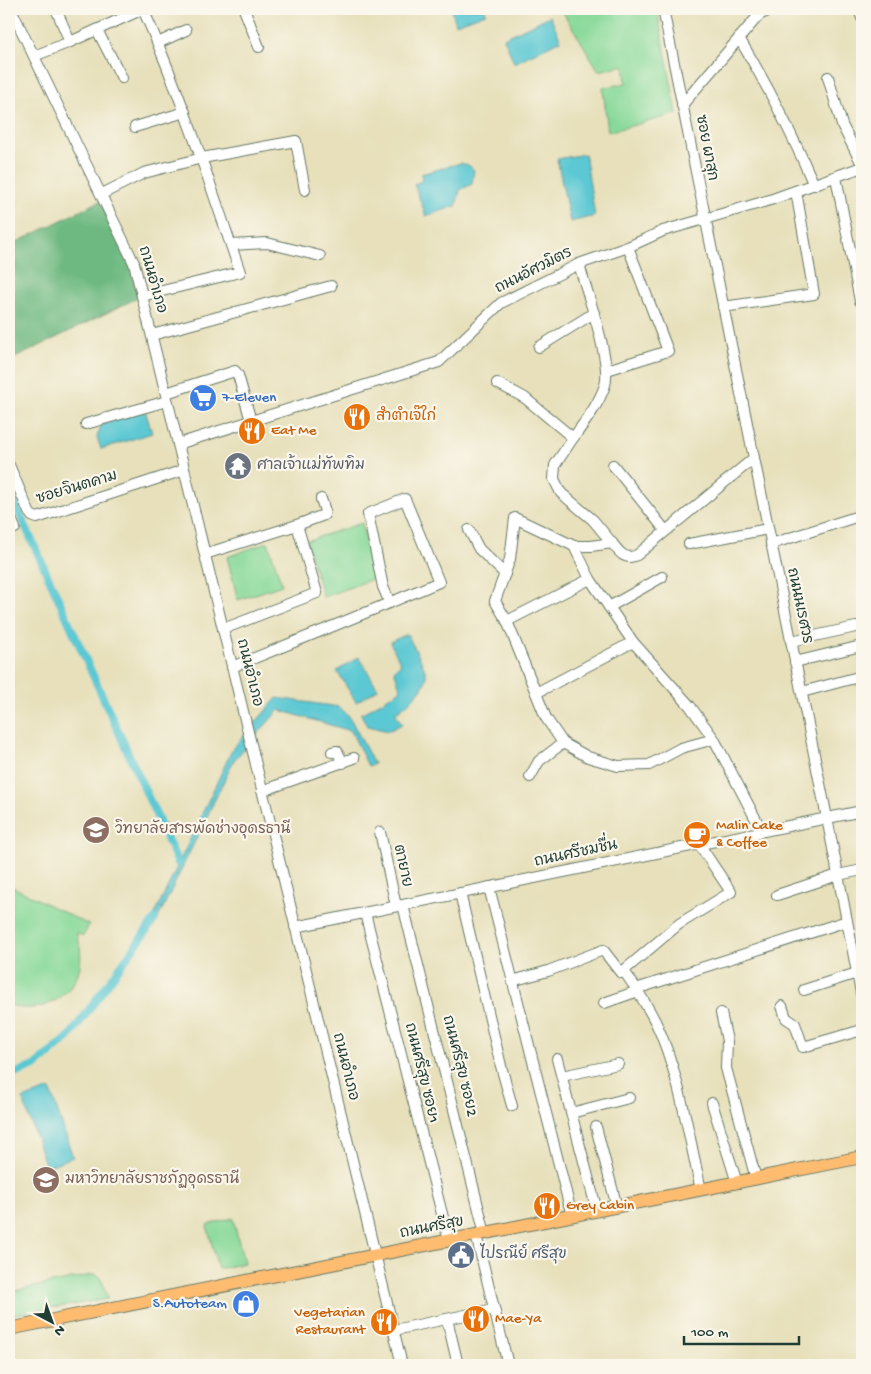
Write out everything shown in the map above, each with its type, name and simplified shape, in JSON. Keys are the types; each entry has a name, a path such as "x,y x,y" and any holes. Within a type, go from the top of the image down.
{"main road":[{"name":"ถนนศรีสุข","path":"9,1329 862,1158"}],"street":[{"name":"ถนนอำเภอ","path":"10,9 102,194 134,263 402,1365"},
{"path":"56,9 70,42"},
{"path":"34,56 143,9 202,158 240,272 142,296"},
{"path":"244,9 258,47"},
{"name":"ซอย ผาสุก","path":"663,9 705,220"},
{"path":"682,105 759,12 772,9"},
{"path":"859,9 862,18"},
{"path":"98,30 122,78"},
{"path":"158,43 186,30"},
{"path":"739,38 775,100 814,185"},
{"path":"828,77 842,125 862,165"},
{"path":"135,127 185,112"},
{"path":"102,194 144,173 202,158 296,141 305,190"},
{"name":"ถนนอัศวมิตร","path":"178,444 438,362 500,303 579,264 628,247 663,231 705,220 796,191 836,177 862,165"},
{"path":"836,177 860,301 862,300"},
{"path":"723,307 814,294 796,191"},
{"name":"ถนนนเรศวร","path":"705,220 802,692 862,998"},
{"path":"231,245 267,243 320,256"},
{"path":"607,370 668,351 628,247"},
{"path":"579,264 607,365 606,384 593,410 555,464 554,479 561,493 593,520 623,556 632,558 754,458"},
{"path":"152,334 332,286"},
{"path":"539,347 594,313"},
{"path":"86,424 167,397 235,371 238,375 251,421"},
{"path":"497,383 525,398 573,438"},
{"name":"ซอยจินตคาม","path":"9,465 29,512 32,516 38,518 184,470"},
{"path":"613,465 665,530"},
{"path":"205,554 324,515 325,511 321,499"},
{"path":"232,667 390,603 439,582 405,500 368,514 383,587 390,603"},
{"path":"9,514 15,528 9,530"},
{"path":"771,544 862,515"},
{"path":"612,543 574,546 515,518 510,559 495,601 507,621 546,718 563,743 588,757 618,766 649,765 681,748 714,739"},
{"path":"223,628 316,593 297,525"},
{"path":"689,544 768,529"},
{"path":"470,530 472,539 479,549 505,574"},
{"path":"574,546 590,580 633,642 690,706 714,739 762,832"},
{"path":"609,608 662,577"},
{"path":"507,621 590,580"},
{"path":"791,641 856,627"},
{"path":"536,693 633,642"},
{"path":"795,662 861,646"},
{"path":"802,692 862,676"},
{"path":"530,777 539,761 563,743"},
{"path":"332,752 337,751 343,762"},
{"path":"262,791 354,758"},
{"name":"ถนนศรีชมชื่น","path":"295,927 862,812"},
{"name":"ตายาย","path":"380,832 399,906"},
{"path":"512,981 548,972 603,950 621,973 624,971 680,924 731,892 700,844"},
{"path":"777,895 838,875 862,870"},
{"path":"489,887 572,1216"},
{"path":"460,893 512,1106"},
{"name":"ถนนศรีสุข ซอย2","path":"399,906 480,1234 494,1309 508,1365"},
{"name":"ถนนศรีสุข ซอย1","path":"365,912 448,1241"},
{"path":"604,1003 637,990 847,921"},
{"path":"624,971 656,1024 675,1076 701,1190"},
{"path":"804,990 857,974"},
{"path":"782,1006 786,1018 795,1024 803,1047 862,1030"},
{"path":"721,1013 727,1041 726,1068 756,1179"},
{"path":"557,1059 597,1211"},
{"path":"562,1076 618,1064"},
{"path":"571,1113 629,1098"},
{"path":"712,1103 737,1183"},
{"path":"596,1127 617,1207"},
{"path":"394,1330 494,1309"},
{"path":"447,1319 458,1365"}],"green space":[{"path":"561,9 657,9 677,114 608,132 603,88 626,83 624,65 599,71"},
{"path":"100,201 131,266 137,298 9,361 9,246"},
{"path":"362,523 373,579 323,597 306,541"},
{"path":"268,542 282,585 238,600 227,557"},
{"path":"9,885 89,925 83,936 76,933 81,957 80,968 76,978 62,996 40,1007 24,1008 9,1004"},
{"path":"233,1218 244,1263 218,1269 207,1225"},
{"path":"96,1274 101,1278 108,1299 9,1315 9,1292"}],"water":[{"path":"451,9 485,9 486,13 456,24"},
{"path":"550,16 561,40 514,63 504,38"},
{"path":"585,154 595,216 570,222 557,159"},
{"path":"461,163 470,166 474,170 472,184 460,190 456,206 426,216 414,184 422,181 421,174"},
{"path":"145,410 152,433 101,449 97,437 102,424"},
{"path":"407,634 425,670 426,680 424,685 405,706 395,713 402,724 388,731 367,726 361,714 401,690 394,670 401,664 390,642"},
{"path":"359,657 378,689 356,702 337,671"},
{"path":"277,698 339,707 349,716 374,764 368,766 351,731 279,710 234,760 157,920 153,918 233,748"},
{"path":"50,1089 73,1157 46,1167 23,1099"}],"waterway":[{"path":"9,490 178,863"},
{"path":"9,1074 35,1066 69,1037 155,919"}],"place":[{"name":"7-Eleven","path":"203,398"},
{"name":"สำตำเจ๊ใก่","path":"357,417"},
{"name":"Eat Me","path":"252,431"},
{"name":"ศาลเจ้าแม่ทัพทิม","path":"238,466"},
{"name":"วิทยาลัยสารพัดช่างอุดรธานี","path":"96,830"},
{"name":"Malin Cake & Coffee","path":"697,835"},
{"name":"มหาวิทยาลัยราชภัฏอุดรธานี","path":"46,1180"},
{"name":"Grey Cabin","path":"547,1206"},
{"name":"ไปรณีย์ ศรีสุข","path":"461,1255"},
{"name":"S.Autoteam","path":"246,1304"},
{"name":"Mae-Ya","path":"476,1319"},
{"name":"Vegetarian Restaurant","path":"384,1322"}]}
